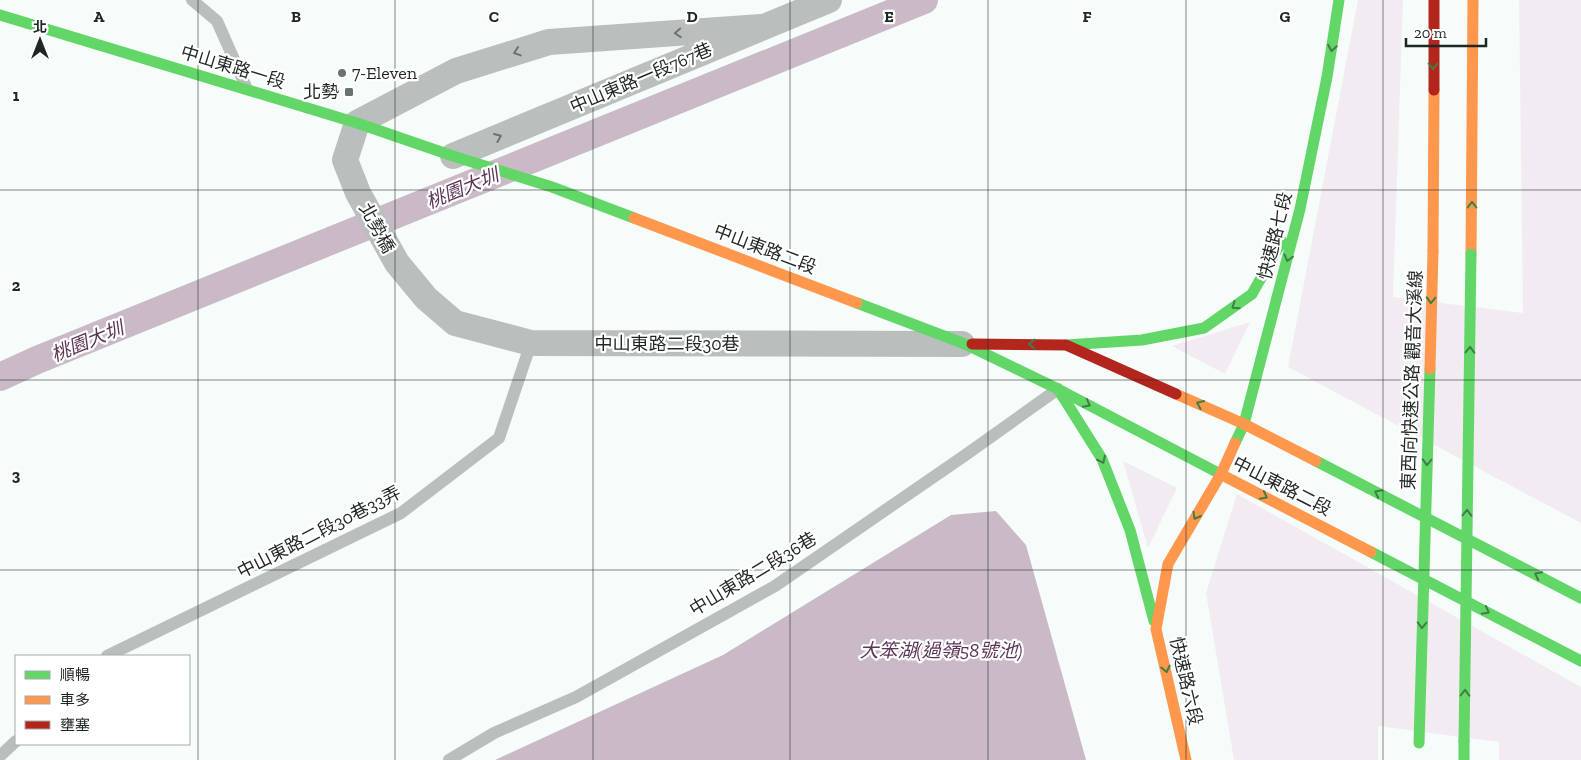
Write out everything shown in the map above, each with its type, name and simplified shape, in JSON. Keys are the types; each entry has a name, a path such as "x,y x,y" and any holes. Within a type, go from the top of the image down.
{"main road":[{"name":"快速路七段","path":"1221,474 1244,424 1300,209 1327,77 1339,0"},
{"name":"東西向快速公路 觀音大溪線","path":"1419,747 1433,251 1434,0"},
{"path":"1464,760 1473,0"},
{"name":"中山東路一段","path":"0,15 358,123 453,156 552,187"},
{"name":"中山東路二段","path":"552,187 965,344 1058,389 1581,660"},
{"path":"1066,345 1142,340 1204,328 1252,294 1300,209"},
{"name":"中山東路二段","path":"965,344 1066,345 1244,424 1581,598"},
{"path":"1058,389 1102,458 1130,530 1156,628"},
{"name":"快速路六段","path":"1186,760 1156,628 1168,564 1221,474"}],"street":[{"name":"中山東路一段767巷","path":"453,156 829,0"},
{"path":"358,123 456,71 549,42 761,27"},
{"name":"北勢橋","path":"358,123 345,160 358,192 397,263"},
{"name":"中山東路二段30巷","path":"397,263 426,298 455,323 531,343 965,344"}],"lane":[{"path":"192,0 217,21 247,89"},
{"name":"中山東路二段30巷33弄","path":"109,655 401,514 499,438 531,343"},
{"name":"中山東路二段36巷","path":"449,760 494,734 576,697 775,586 1058,389"},
{"path":"0,756 15,742"}],"shaded area":[{"path":"1358,0 1403,0 1393,297 1523,313 1519,0 1581,0 1581,523 1288,367"},
{"path":"1250,322 1225,374 1172,346"},
{"path":"1123,461 1177,488 1148,548"},
{"path":"1237,494 1581,687 1581,760 1499,760 1499,742 1378,726 1378,760 1234,760 1206,593"}],"water":[{"name":"大笨湖(過嶺58號池)","path":"996,511 1026,545 1086,760 495,760 723,655 951,515"}],"waterway":[{"name":"桃園大圳","path":"0,377 37,360 924,0"}],"traffic: fast":[{"path":"1235,443 1244,424 1300,209 1327,77 1339,0"},
{"path":"0,15 357,123 552,187 634,218"},
{"path":"1066,345 1142,340 1204,328 1252,294 1282,241"},
{"path":"1464,741 1471,254"},
{"path":"857,303 965,344 1058,389 1228,478"},
{"path":"1419,743 1430,369"},
{"path":"1058,389 1102,459 1130,530 1154,621"},
{"path":"1316,461 1581,598"},
{"path":"1371,552 1581,661"},
{"path":"1464,741 1464,760"}],"traffic: slow":[{"path":"1471,254 1473,0"},
{"path":"1433,251 1434,90"},
{"path":"634,218 857,303"},
{"path":"1430,369 1433,251"},
{"path":"1176,394 1244,424 1316,461"},
{"path":"1186,760 1156,629 1168,564 1221,474 1235,443"},
{"path":"1228,478 1371,552"}],"traffic: jam":[{"path":"1434,0 1434,90"},
{"path":"972,344 1066,345 1176,394"}],"place":[{"name":"7-Eleven","path":"342,73"},
{"name":"北勢","path":"349,92"}]}
